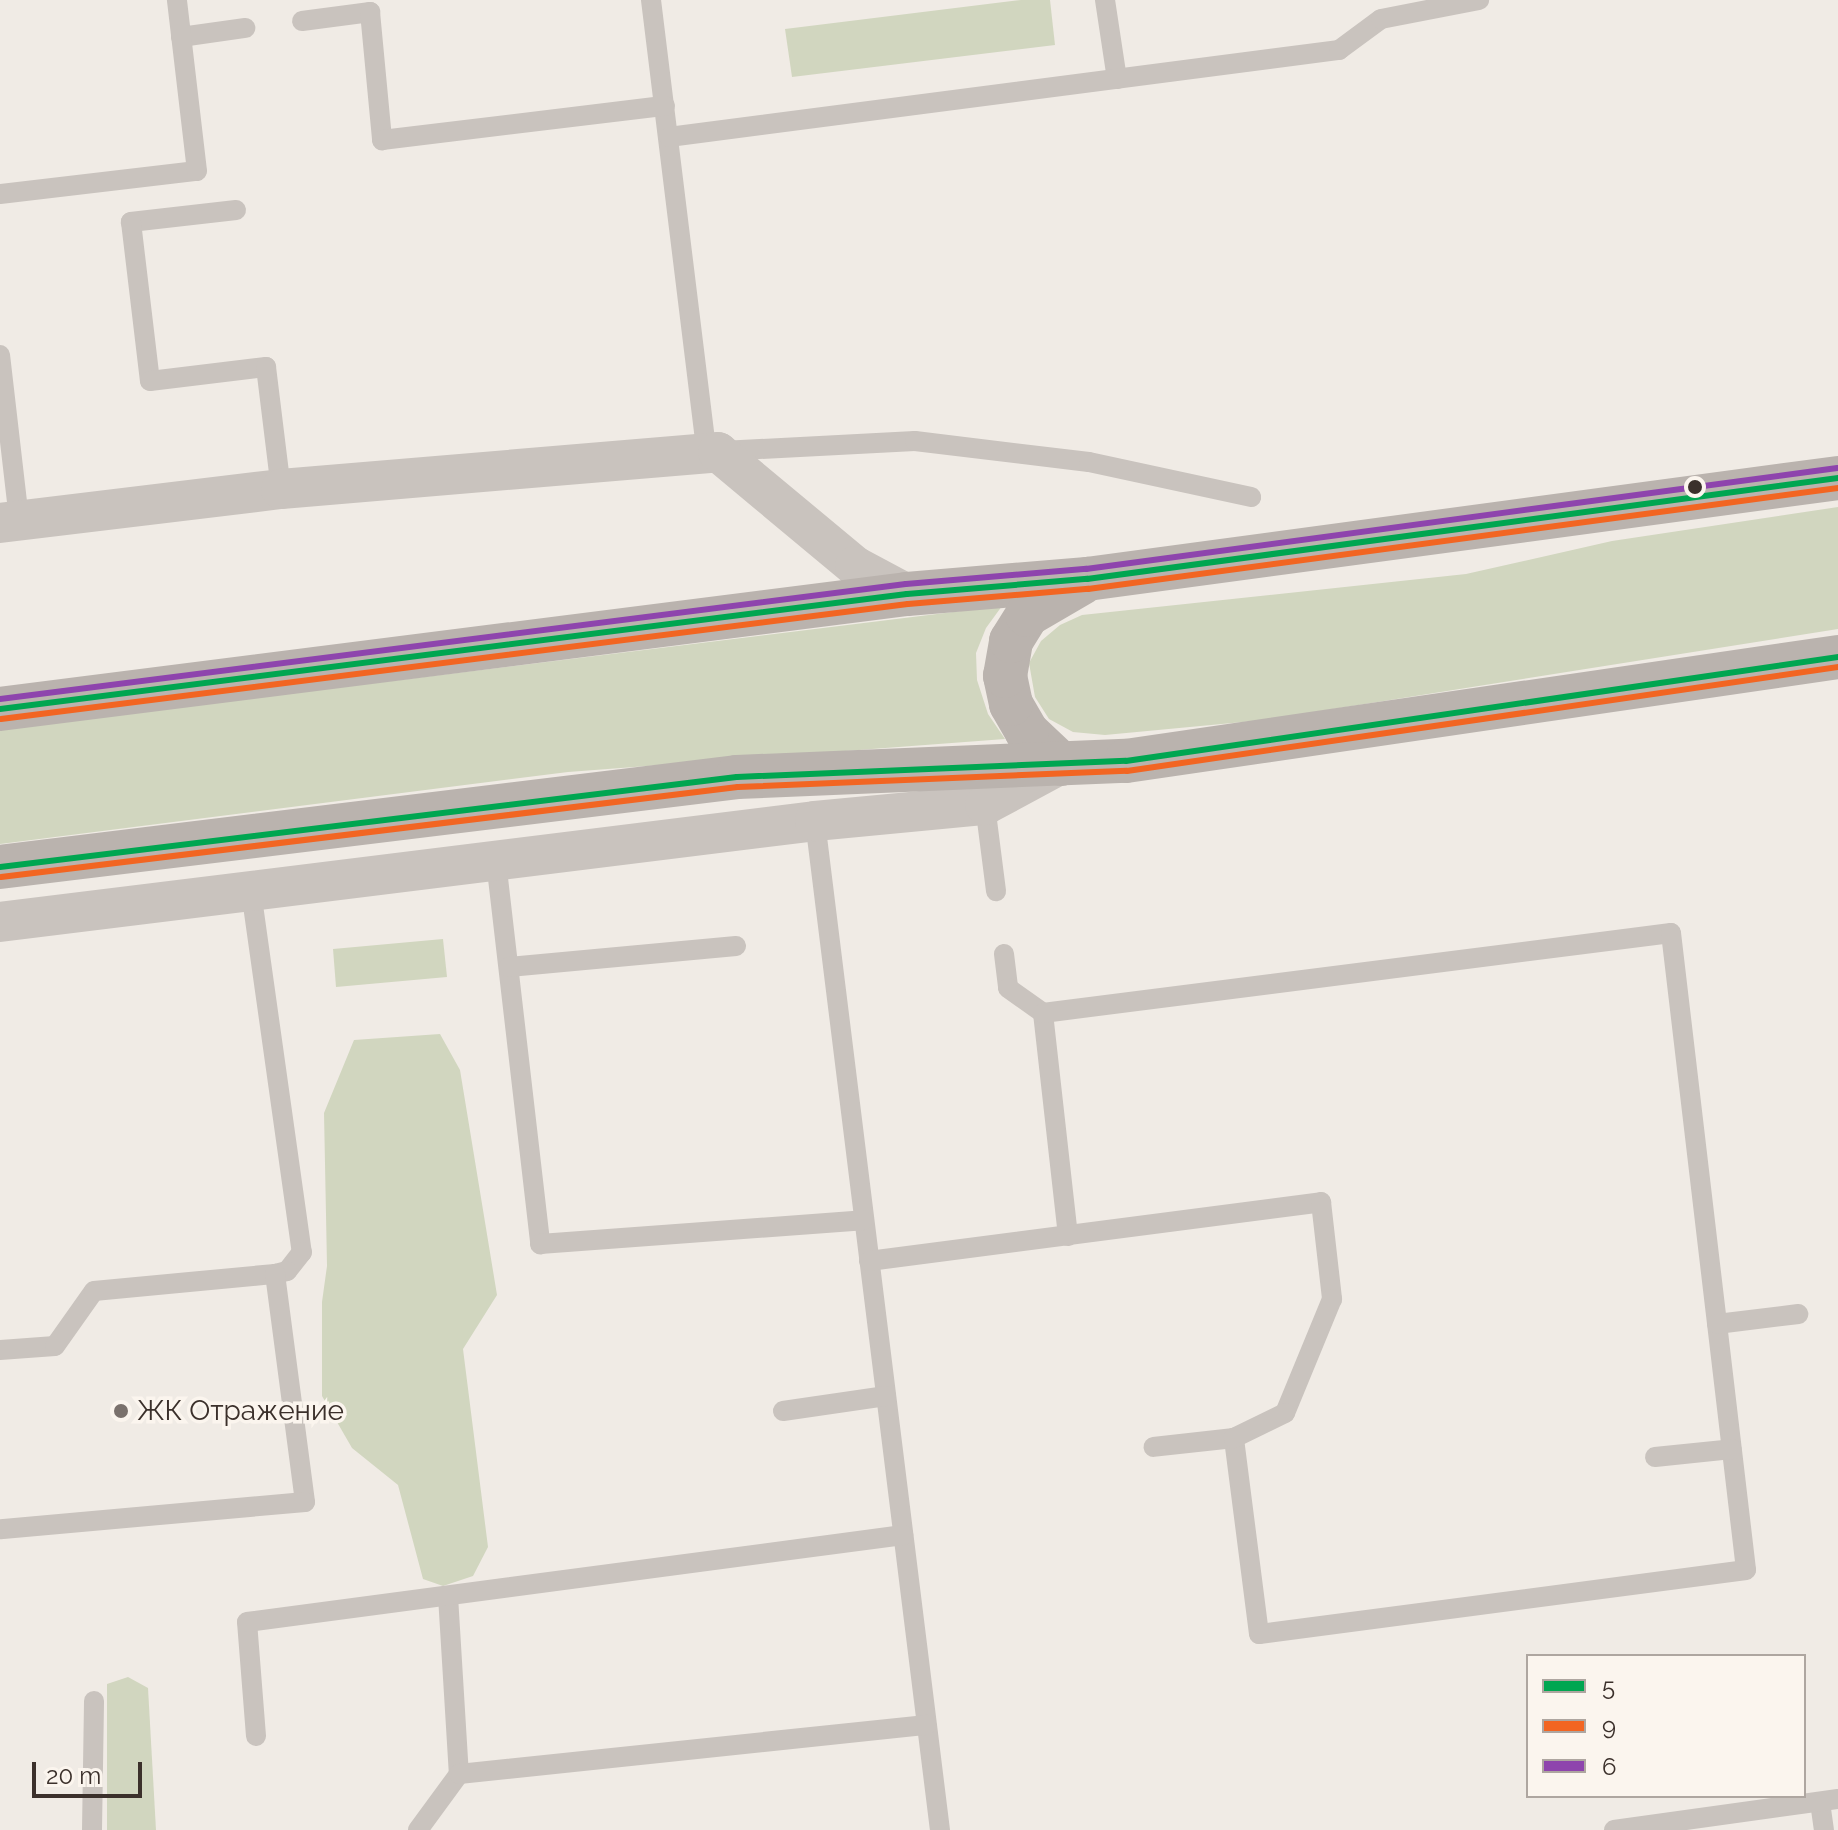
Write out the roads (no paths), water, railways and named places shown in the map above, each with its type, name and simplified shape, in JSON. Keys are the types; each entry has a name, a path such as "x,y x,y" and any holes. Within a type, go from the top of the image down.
{"main road":[{"path":"0,709 907,594 1087,579 1838,478"},
{"path":"1061,764 1027,732 1011,704 1005,676 1011,641 1027,615 1087,579"},
{"path":"0,867 737,777 1126,761 1838,657"}],"street":[{"path":"10,522 281,489 712,451 855,566 907,594"},
{"path":"0,922 815,821 985,805 1061,764"}],"lane":[{"path":"0,194 197,171 177,0"},
{"path":"651,0 712,451 915,441 1089,462 1251,497"},
{"path":"1105,0 1117,79"},
{"path":"669,137 1339,50 1381,19 1479,0"},
{"path":"302,21 370,12 382,140 665,106"},
{"path":"181,37 245,28"},
{"path":"236,210 131,222 150,381 266,367 281,489"},
{"path":"0,355 10,522"},
{"path":"985,805 996,891"},
{"path":"815,821 940,1830"},
{"path":"496,861 540,1244 863,1220"},
{"path":"0,1350 55,1346 94,1291 275,1274 287,1271 302,1252 251,891"},
{"path":"1004,954 1008,988 1043,1013 1671,933 1746,1570 1259,1634 1234,1438"},
{"path":"509,967 736,946"},
{"path":"1043,1013 1068,1236"},
{"path":"869,1261 1321,1202 1332,1299 1285,1413 1234,1438 1153,1447"},
{"path":"0,1529 305,1502 275,1274"},
{"path":"1717,1324 1798,1314"},
{"path":"783,1411 886,1396"},
{"path":"1655,1457 1732,1449"},
{"path":"256,1736 247,1622 903,1535"},
{"path":"418,1830 459,1774 448,1596"},
{"path":"92,1830 94,1701"},
{"path":"459,1774 926,1725"},
{"path":"1614,1830 1829,1800 1824,1830"}],"place":[{"name":"ЖК Отражение","path":"121,1411"}]}
